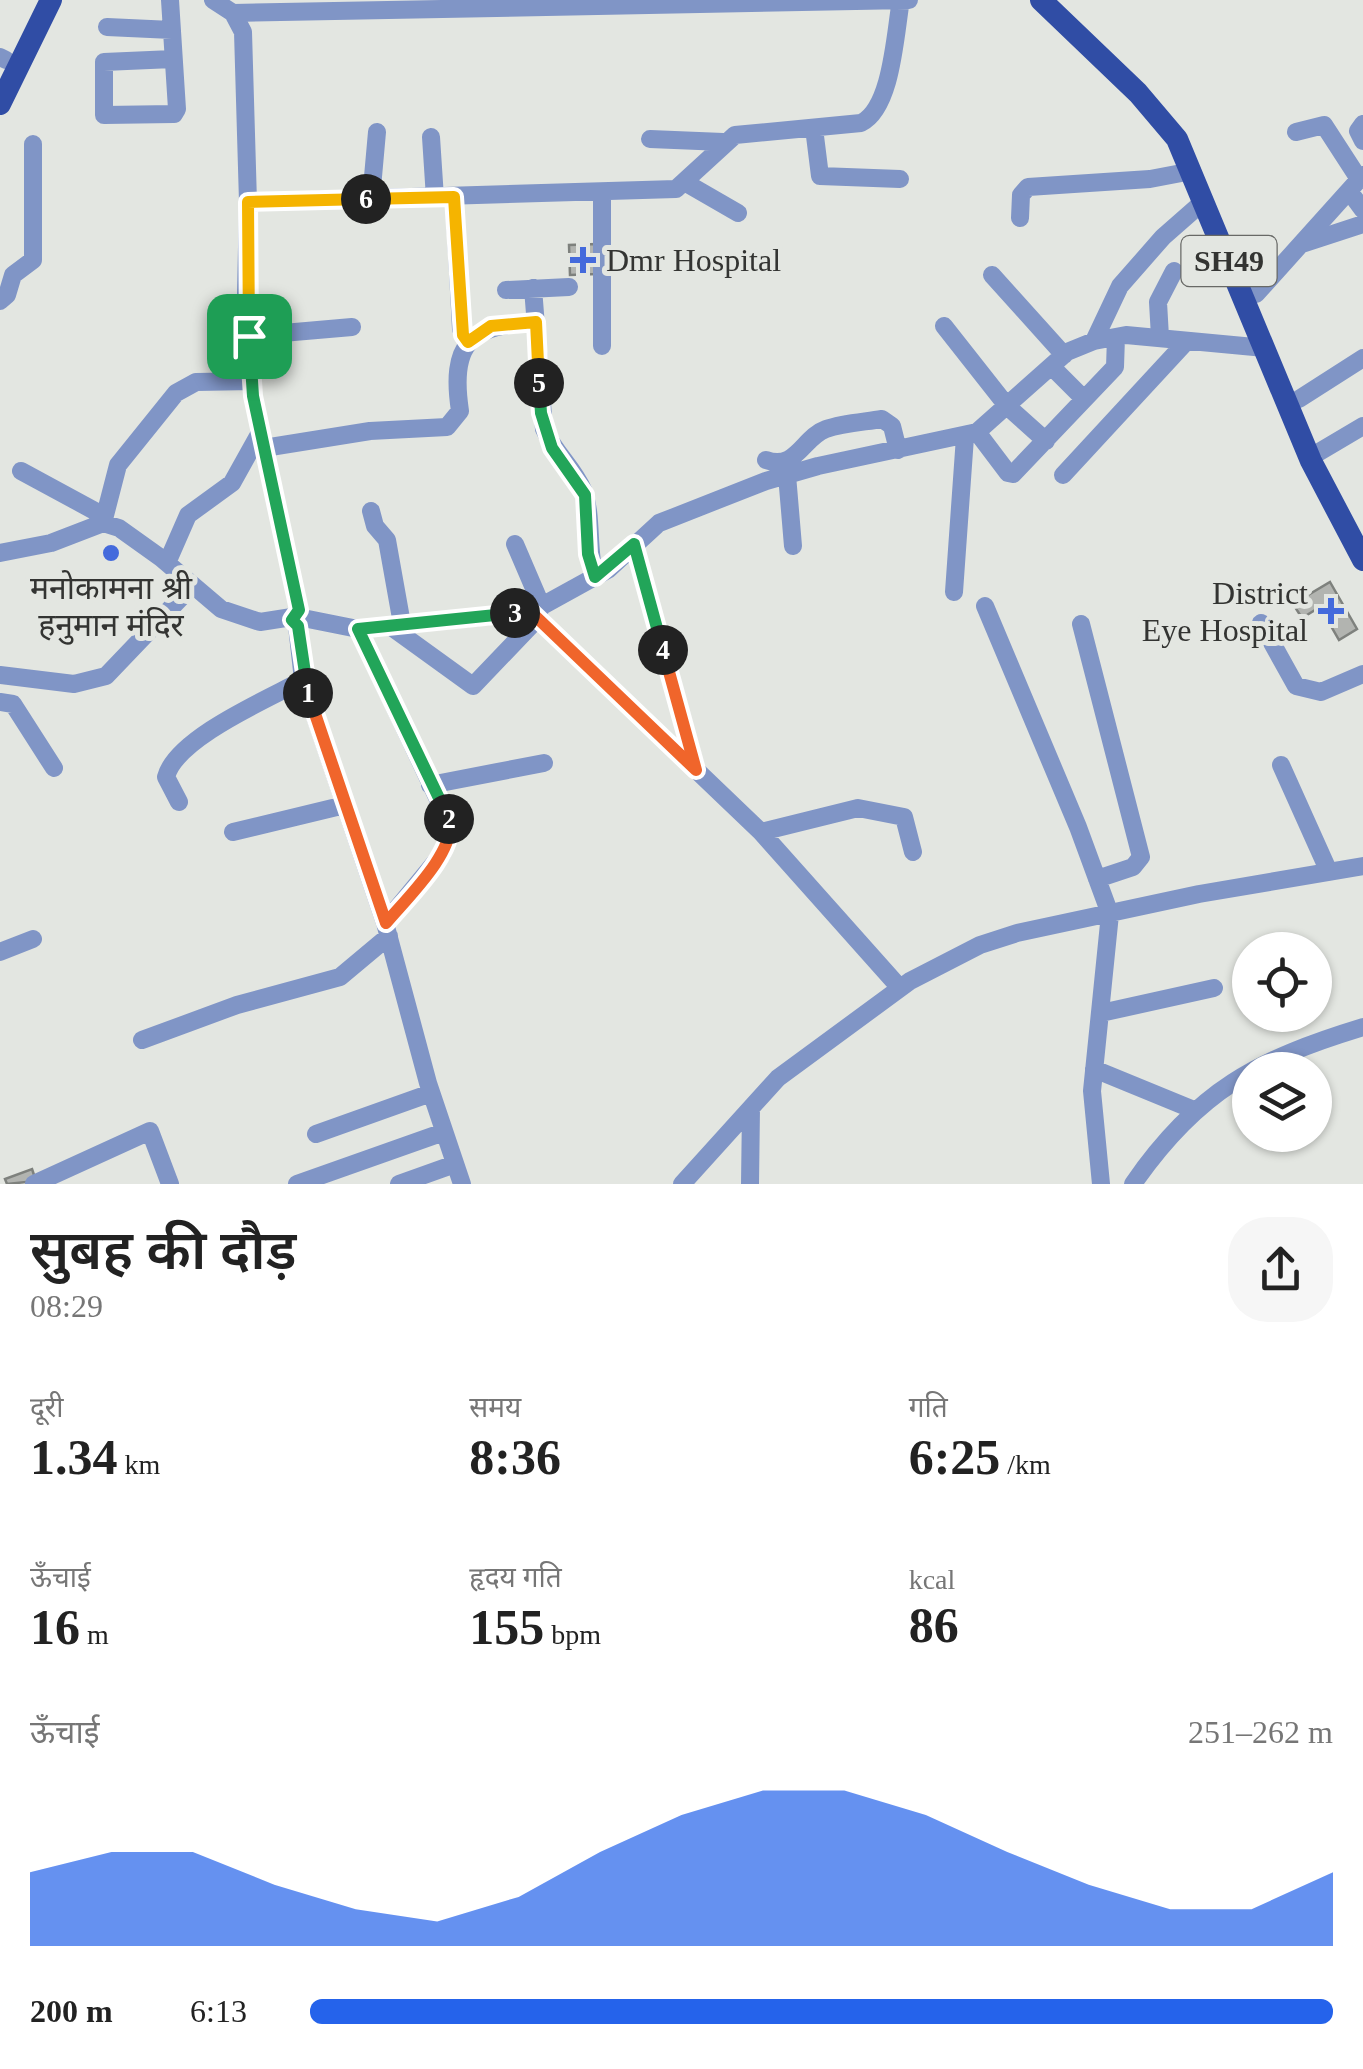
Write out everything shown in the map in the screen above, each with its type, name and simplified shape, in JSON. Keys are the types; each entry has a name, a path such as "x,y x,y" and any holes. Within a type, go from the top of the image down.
{"main road":[{"path":"2,64 35,0"},
{"path":"0,104 51,0"},
{"name":"SH49","path":"1042,0 1158,116 1176,140 1264,348 1363,560"},
{"name":"SH49","path":"1062,0 1160,98 1192,142 1299,399 1315,455 1363,530"}],"street":[{"path":"170,0 174,58 174,114 104,116 104,62 174,58"},
{"path":"214,0 233,13 243,32 252,380 299,618 303,680 387,930 431,1092 462,1184"},
{"path":"650,139 723,142 747,132 862,123 880,109 901,0"},
{"path":"233,13 305,5 910,0"},
{"path":"107,27 172,30"},
{"path":"1363,124 1358,131 1363,141"},
{"path":"1296,132 1324,125 1357,182 1363,210"},
{"path":"814,128 820,176 900,179"},
{"path":"371,199 377,132"},
{"path":"431,136 444,197 460,329 468,342"},
{"path":"248,202 666,191 686,183 723,142"},
{"path":"0,300 8,295 13,275 33,260 33,144"},
{"path":"1020,218 1021,195 1028,188 1150,179 1192,171"},
{"path":"1256,294 1357,182"},
{"path":"686,183 738,213"},
{"path":"602,193 602,346"},
{"path":"1094,342 1130,273 1204,201"},
{"path":"1301,244 1363,224"},
{"path":"1160,337 1158,302 1174,272"},
{"path":"992,275 1084,399"},
{"path":"506,290 569,287"},
{"path":"533,288 544,430 585,495 588,554 595,577"},
{"path":"262,440 447,426 460,411 454,375 468,342 491,326 536,322"},
{"path":"944,326 1007,406 1046,441"},
{"path":"249,336 352,327"},
{"path":"971,434 1010,475 1116,364 1116,337"},
{"path":"371,511 387,540 396,625 473,686 537,612 595,577 659,523 787,475 971,434 1058,360 1094,342 1116,337 1160,337 1264,348"},
{"path":"1063,476 1186,342"},
{"path":"1299,399 1363,358"},
{"path":"104,519 118,464 176,393 196,382 252,380"},
{"path":"766,460 773,462 798,455 816,433 830,427 882,419 892,426 898,450"},
{"path":"1315,455 1363,426"},
{"path":"954,592 971,434"},
{"path":"167,563 188,515 232,483 262,440"},
{"path":"21,471 119,528 221,609 242,620 271,623 299,618 358,629 537,612"},
{"path":"787,475 792,546"},
{"path":"0,553 51,542 104,519"},
{"path":"515,544 537,612 761,832 900,988"},
{"path":"634,544 696,770"},
{"path":"0,675 74,684 106,676 192,586"},
{"path":"985,606 1110,914 1094,1069 1102,1184"},
{"path":"1261,623 1296,686 1321,692 1363,674"},
{"path":"1081,624 1141,857 1133,868 1097,879"},
{"path":"142,1040 237,1005 340,977 387,930 448,844 452,829 449,818 358,629"},
{"path":"179,802 166,777 171,764 200,738 303,680"},
{"path":"0,702 13,704 54,768"},
{"path":"430,785 544,763"},
{"path":"1281,765 1329,872"},
{"path":"233,832 345,805"},
{"path":"761,832 864,808 901,814 914,852"},
{"path":"682,1184 778,1078 900,988 980,945 1110,914 1363,866"},
{"path":"0,952 33,939"},
{"path":"1101,1013 1214,988"},
{"path":"1133,1184 1157,1149 1194,1110 1250,1069 1296,1047 1363,1026"},
{"path":"1094,1069 1194,1110"},
{"path":"316,1134 431,1092"},
{"path":"750,1184 751,1108"},
{"path":"34,1184 150,1132 170,1184"},
{"path":"297,1184 444,1132"},
{"path":"399,1184 455,1164"}],"building":[{"path":"596,244 597,274 570,275 569,245"},
{"path":"1330,582 1357,629 1339,640 1320,607 1302,618 1293,604"},
{"path":"32,1169 36,1181 7,1184 5,1179"}],"place":[{"name":"Dmr Hospital","path":"583,260"},
{"name":"मनोकामना श्री हनुमान मंदिर","path":"111,553"},
{"name":"District Eye Hospital","path":"1331,611"}],"route":[{"path":"454,197 460,329 468,342 491,326 536,322 544,430 585,495 588,554 595,577 634,544 696,770 531,612 358,629 452,829 442,854 386,923 303,680 298,626 292,617 299,610 253,396 249,336 248,202 454,197"}]}
